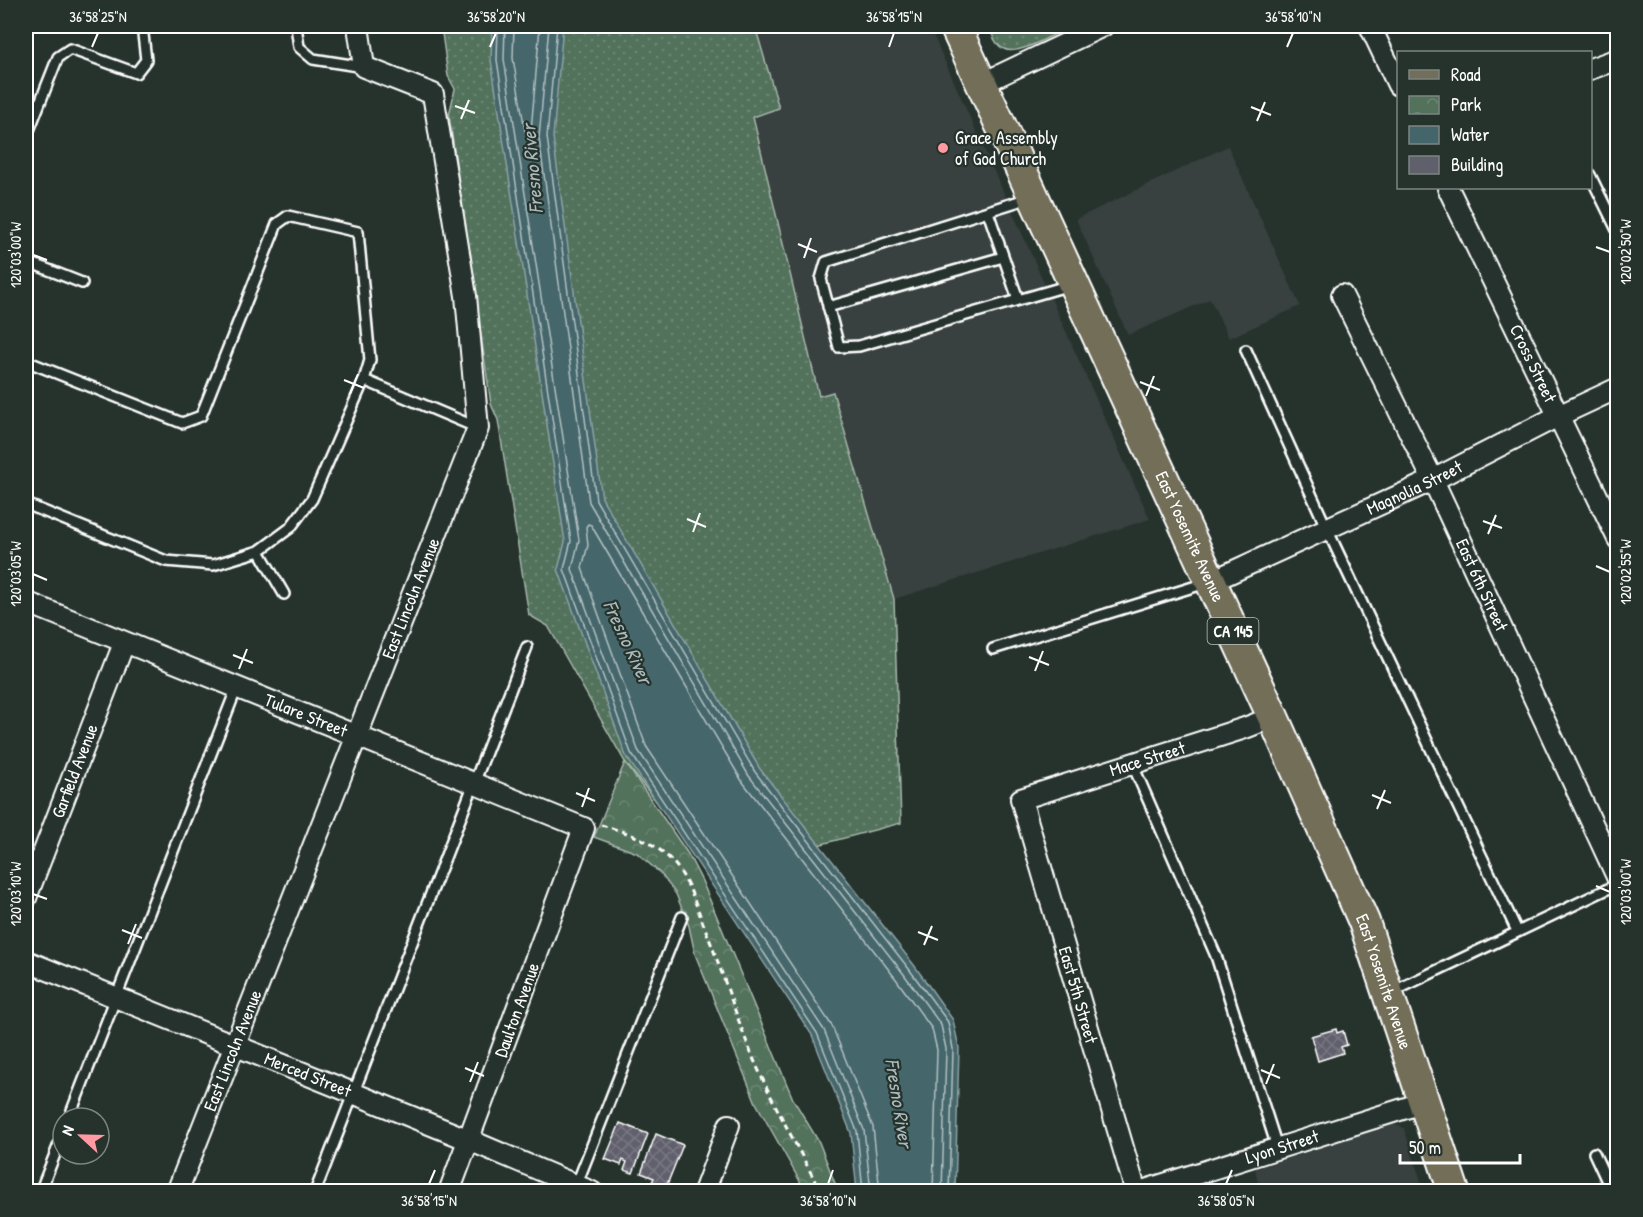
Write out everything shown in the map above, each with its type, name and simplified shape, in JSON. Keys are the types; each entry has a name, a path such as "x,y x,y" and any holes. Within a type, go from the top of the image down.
{"main road":[{"name":"East Yosemite Avenue","path":"955,26 1273,717 1364,921 1454,1191"}],"street":[{"path":"358,26 364,67"},
{"path":"981,84 1103,26"},
{"path":"1370,26 1397,83"},
{"path":"1592,68 1617,59"},
{"name":"East Lincoln Avenue","path":"177,1191 478,428 466,296 433,94 364,67"},
{"name":"Cross Street","path":"1448,189 1617,539"},
{"name":"East 6th Street","path":"1342,295 1433,480 1617,879"},
{"name":"Magnolia Street","path":"1210,582 1433,480 1617,388"},
{"name":"Tulare Street","path":"26,603 474,783 593,827"},
{"name":"Garfield Avenue","path":"26,898 124,643"},
{"name":"Mace Street","path":"1021,799 1273,717"},
{"name":"East 5th Street","path":"1021,799 1137,1191"},
{"name":"Daulton Avenue","path":"449,1191 593,827"},
{"name":"Merced Street","path":"26,961 469,1140 581,1189"},
{"name":"Lyon Street","path":"1137,1191 1425,1102"},
{"path":"704,1191 729,1125"}],"lane":[{"path":"26,138 58,57 70,49 136,74 146,60 142,26"},
{"path":"296,26 299,47 313,59 364,67"},
{"path":"1592,179 1617,232"},
{"path":"1034,196 826,262 821,279 839,348 859,346 1074,284"},
{"path":"988,212 1018,299"},
{"path":"26,361 182,423 201,416 277,224 288,216 358,232 370,360 364,380 312,499 290,528 259,551 213,565 166,561 26,504"},
{"path":"828,307 1003,256"},
{"path":"26,261 82,283"},
{"path":"1246,350 1327,529 1517,931"},
{"path":"364,380 478,428"},
{"path":"259,551 284,594"},
{"path":"993,649 1210,582"},
{"path":"315,1191 527,647"},
{"path":"74,1106 238,687"},
{"path":"1132,762 1216,956 1277,1147"},
{"path":"1389,993 1617,884"},
{"path":"581,1189 682,917"},
{"path":"1594,1153 1612,1191"},
{"path":"40,1191 51,1164"}],"path":[{"path":"593,827 623,831 648,842 670,859 689,887 750,1049 821,1191"}],"shaded area":[{"path":"755,26 929,26 1150,519 894,599 834,393 819,396 753,116 779,108"},
{"path":"1228,146 1300,306 1229,338 1210,299 1128,335 1076,219"},
{"path":"1393,1124 1404,1128 1424,1191 1260,1191 1255,1169"}],"green space":[{"path":"441,26 755,26 779,108 753,117 819,396 833,392 894,599 901,823 713,873 625,762 548,626 529,615 498,420 491,404 449,115 455,89 448,76"},
{"path":"989,26 1071,26 1028,47 1010,51 998,45"},
{"path":"625,762 688,854 702,881 793,1099 819,1142 838,1191 804,1191 756,1103 695,954 689,926 676,894 661,874 637,853 594,837"}],"water":[{"name":"Fresno River","path":"492,26 563,26 553,137 602,498 760,769 914,965 953,1020 959,1048 955,1191 857,1191 851,1133 812,1035 626,756 558,569 565,542 491,60"}],"building":[{"path":"1336,1029 1337,1033 1343,1031 1347,1045 1341,1047 1343,1053 1318,1061 1311,1036"},
{"path":"620,1123 648,1134 633,1173 624,1170 627,1162 623,1160 621,1165 605,1159"},
{"path":"656,1134 683,1145 666,1187 652,1182 654,1178 641,1173"},
{"path":"1251,1184 1254,1192 1226,1192"}],"place":[{"name":"Grace Assembly of God Church","path":"943,148"}]}
